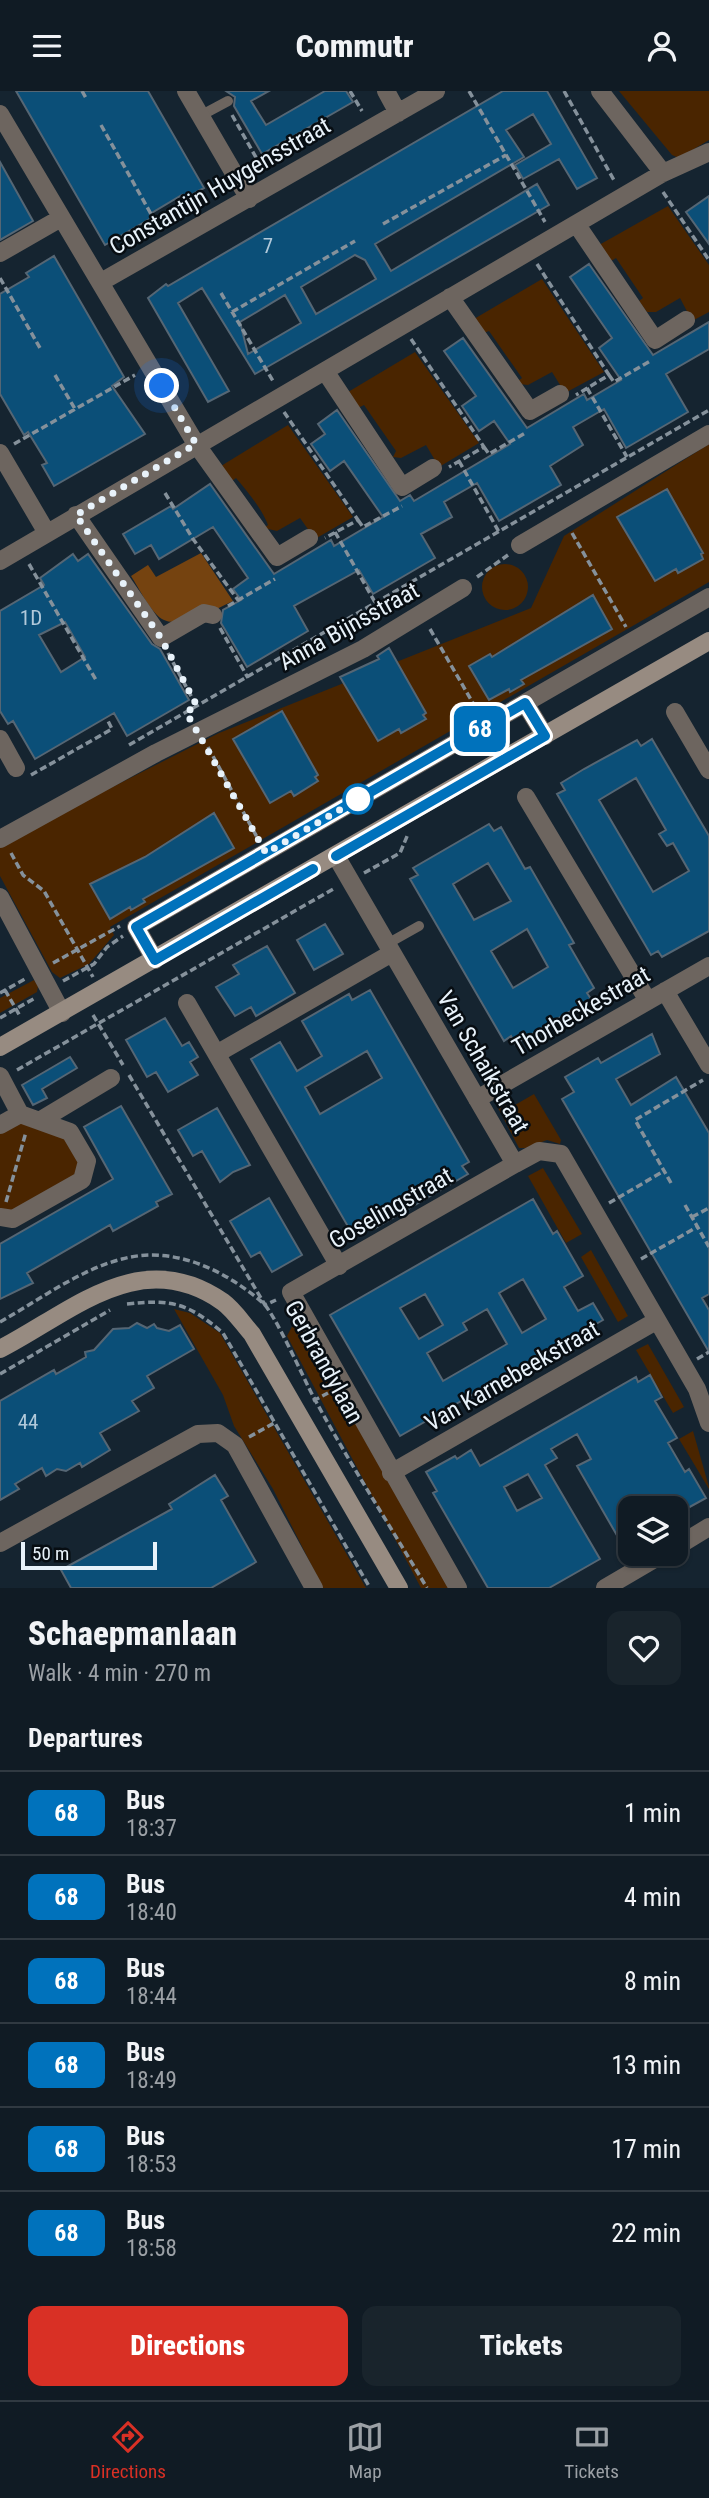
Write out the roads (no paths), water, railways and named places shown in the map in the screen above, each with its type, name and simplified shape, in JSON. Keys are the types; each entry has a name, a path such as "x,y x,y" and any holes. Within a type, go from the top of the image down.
{"street":[{"path":"186,91 249,199"},
{"path":"386,91 398,113"},
{"name":"Constantijn Huygensstraat","path":"101,282 436,91"},
{"path":"600,91 659,176"},
{"path":"0,114 196,444 277,557 309,538"},
{"path":"0,561 196,444 555,239 659,176 708,153"},
{"path":"0,253 61,218"},
{"path":"578,225 655,340 686,320"},
{"path":"450,297 530,411 560,394"},
{"path":"325,370 402,487 433,468"},
{"path":"520,545 709,434"},
{"path":"5,450 47,533"},
{"path":"76,515 161,638 204,613 213,615"},
{"name":"Anna Bijnsstraat","path":"2,838 199,732 363,649 463,588"},
{"path":"155,960 136,927 709,597"},
{"path":"0,1047 709,641"},
{"path":"525,703 545,736"},
{"path":"674,712 709,770"},
{"path":"0,739 16,768"},
{"path":"526,797 648,1000"},
{"name":"Van Schaikstraat","path":"336,856 514,1164 539,1151 561,1154 707,1411"},
{"path":"0,897 62,1013"},
{"path":"218,1053 390,948"},
{"name":"Thorbeckestraat","path":"477,1100 709,965"},
{"path":"665,991 709,1065"},
{"path":"187,1003 339,1266"},
{"path":"1,1078 31,1117 70,1132 87,1161 82,1180 13,1219 1,1217"},
{"path":"0,1125 31,1117 111,1078"},
{"name":"Goselingstraat","path":"291,1292 514,1164"},
{"name":"Gerbrandylaan","path":"4,1346 102,1290 132,1281 163,1279 200,1288 225,1303 252,1334 399,1588"},
{"name":"Gerbrandylaan","path":"291,1292 458,1588"},
{"name":"Van Karnebeekstraat","path":"391,1473 656,1321"},
{"path":"0,1543 198,1434 218,1433 235,1445 314,1588"},
{"path":"688,1540 709,1527"},
{"path":"605,1588 643,1566"}],"lane":[{"path":"200,116 227,101"},
{"path":"390,948 419,926"}]}
